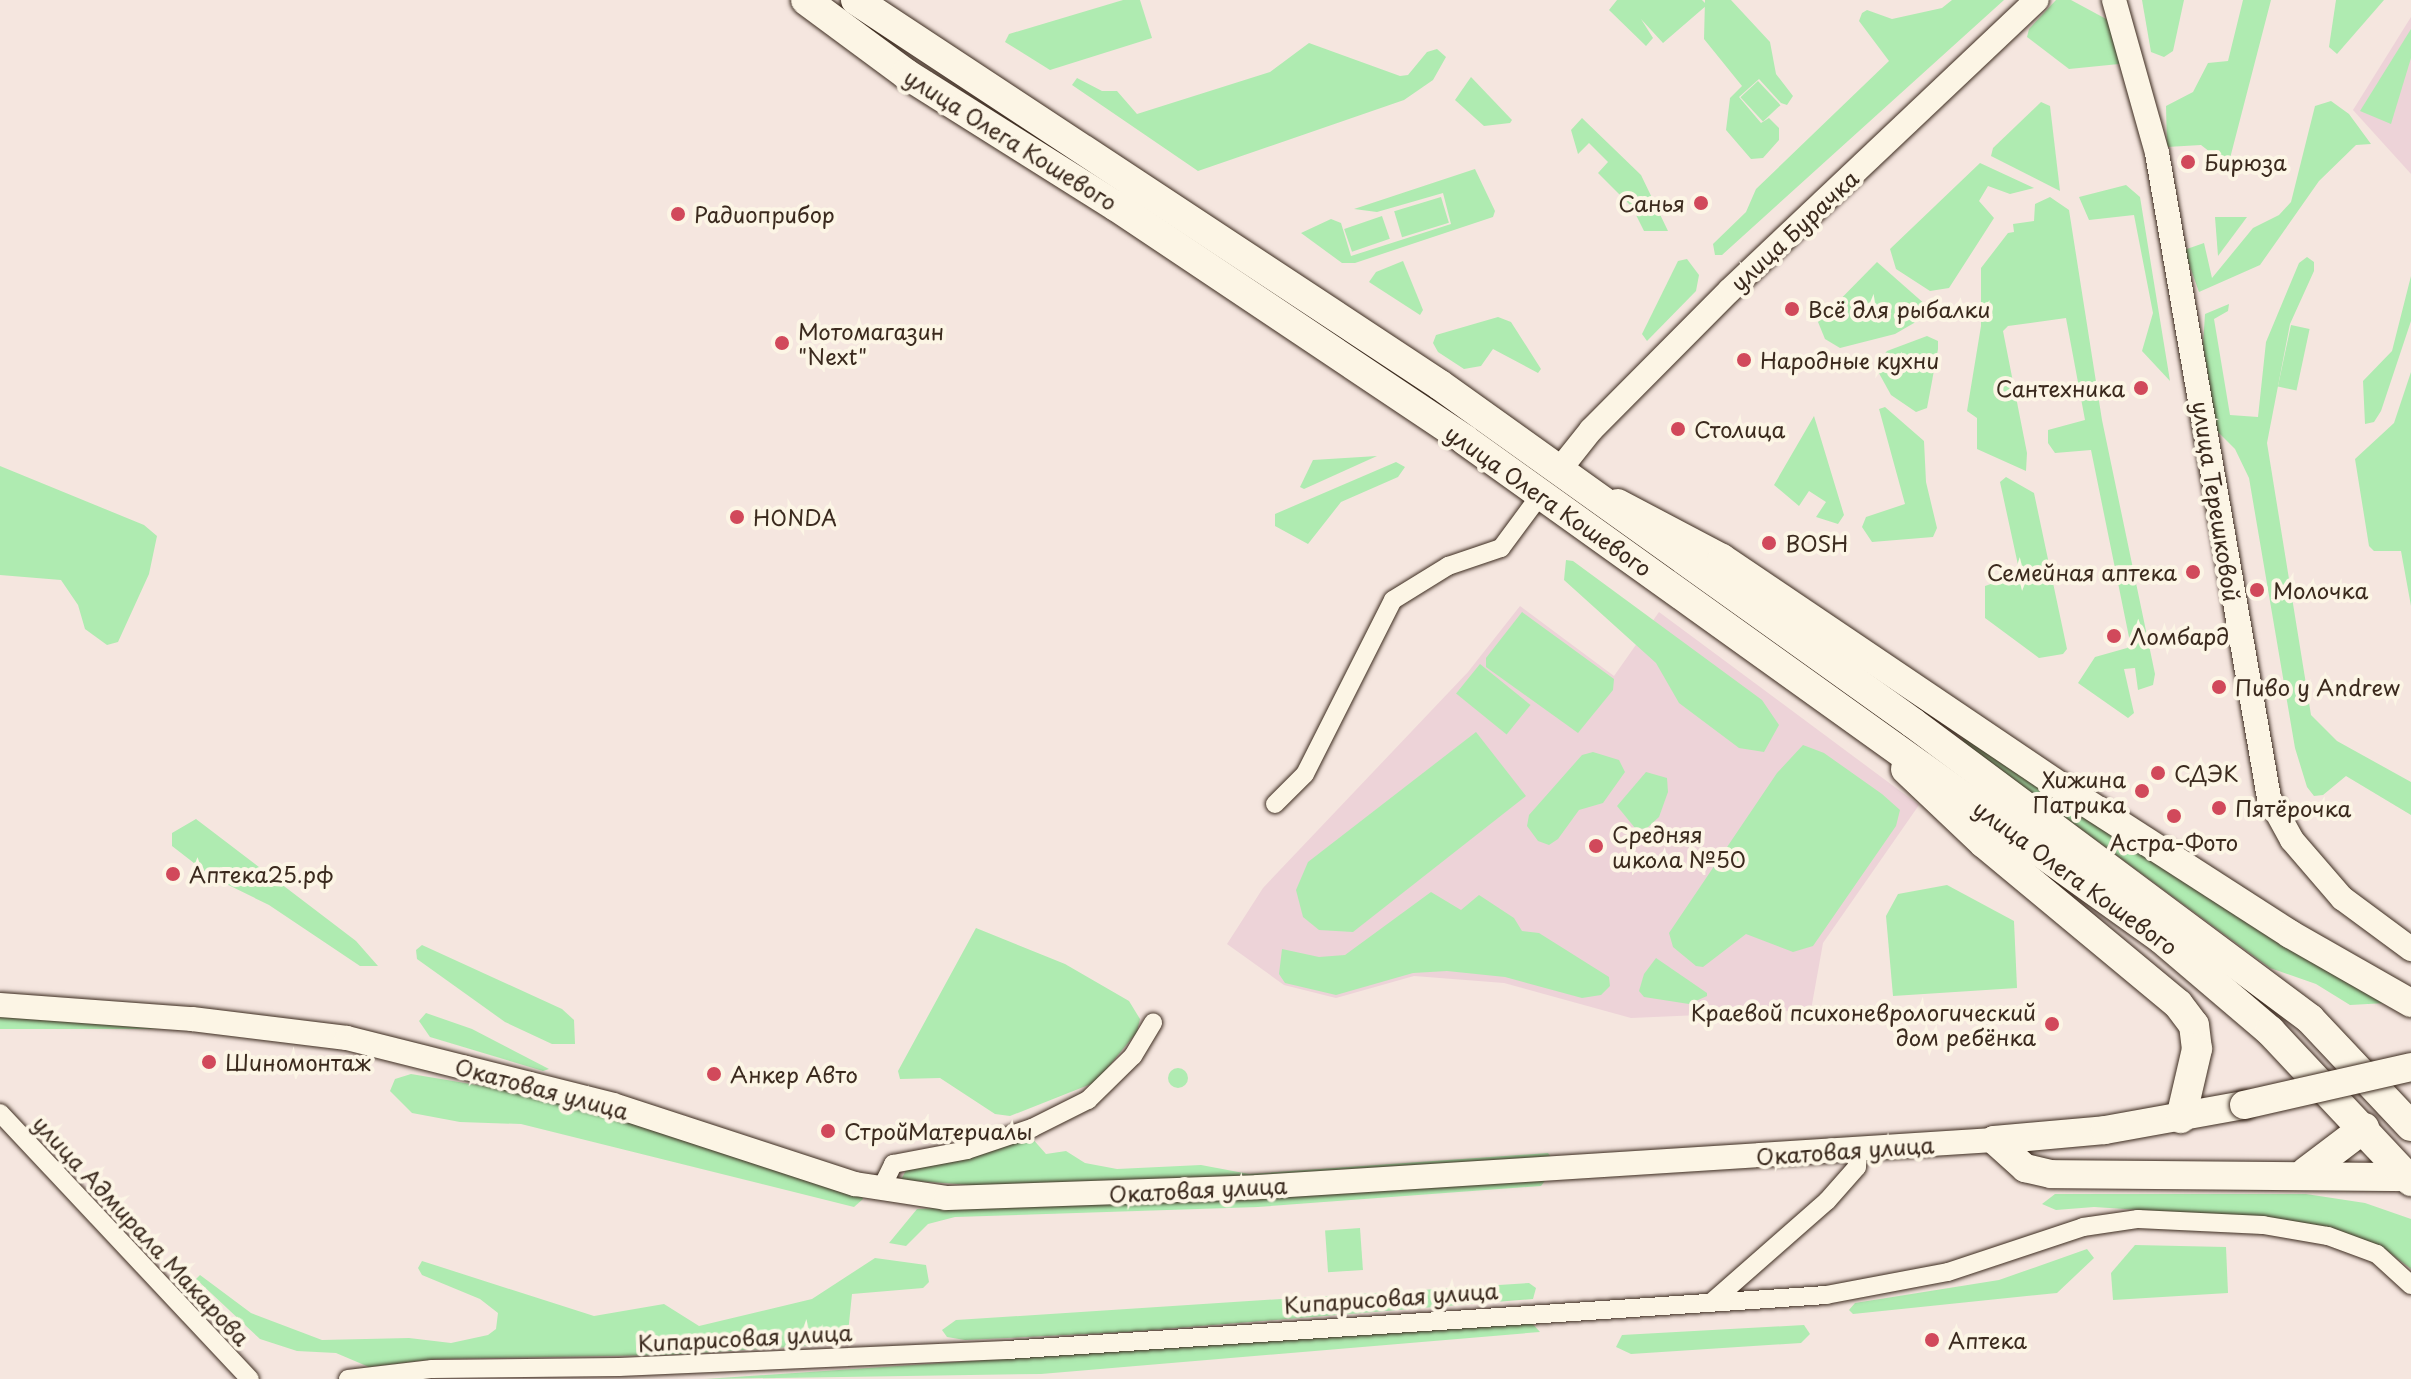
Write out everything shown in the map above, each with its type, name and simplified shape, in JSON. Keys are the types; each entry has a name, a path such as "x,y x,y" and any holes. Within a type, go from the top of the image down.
{"highway":[{"name":"улица Олега Кошевого","path":"806,0 906,74 1275,311 1541,494 1899,747 2162,939 2270,1031 2409,1179"},
{"name":"улица Олега Кошевого","path":"856,0 1560,469 2286,999 2411,1126"},
{"path":"1899,747 1907,771 1919,786 2178,1004 2194,1025 2197,1049 2181,1118"},
{"path":"2306,1172 2364,1128"}],"main road":[{"name":"улица Бурачка","path":"1560,469 1591,430 1730,290 2037,0"},
{"name":"улица Терешковой","path":"2114,0 2153,133 2269,798 2292,840 2342,898 2411,949"},
{"path":"1601,499 1632,506 1722,558 2068,791 2290,934 2411,1003"},
{"name":"Окатовая улица","path":"0,1005 246,1025 412,1051 613,1105 881,1189 946,1198 1234,1188 1994,1140 2105,1130 2181,1118 2411,1067"},
{"path":"2105,1130 2097,1142 2097,1160 2131,1176"},
{"path":"1994,1140 2025,1168 2051,1174 2131,1176 2306,1172 2409,1179"}],"street":[{"path":"1275,804 1305,774 1393,600 1448,566 1501,548 1541,494"},
{"path":"881,1189 893,1164 967,1150 1032,1128 1088,1100 1133,1056 1153,1023"},
{"name":"улица Адмирала Макарова","path":"0,1113 250,1379"},
{"path":"1713,1301 1827,1201 1857,1167 1858,1150"},
{"name":"Кипарисовая улица","path":"348,1379 432,1369 619,1367 1007,1350 1826,1295 1982,1264 2083,1227 2138,1219 2263,1225 2328,1236 2377,1254 2411,1285"}],"shaded area":[{"path":"2411,17 2411,174 2353,110"},
{"name":"Средняя школа №50","path":"1520,606 1614,676 1659,612 1919,805 1823,943 1811,1010 1631,1018 1504,983 1414,976 1336,998 1284,985 1227,944 1263,888 1468,672"}],"green space":[{"path":"1123,0 1140,0 1152,38 1050,70 1005,42 1009,34"},
{"path":"1617,0 1702,0 1707,5 1663,43 1641,19 1653,38 1646,46 1609,10"},
{"path":"1705,0 1731,0 1770,42 1776,74 1793,96 1787,105 1781,103 1759,79 1739,97 1761,123 1769,118 1779,128 1779,140 1763,158 1751,159 1726,130 1730,98 1742,86 1704,39"},
{"path":"1952,0 2004,0 1722,255 1715,255 1713,244 1746,212 1756,189 1889,61 1859,21 1862,13 1867,10 1892,19 1942,8"},
{"path":"2056,0 2071,0 2108,20 2122,59 2119,64 2069,69 2027,37 2029,29"},
{"path":"2142,0 2184,0 2173,51 2164,57 2151,52"},
{"path":"2243,0 2271,0 2228,166 2201,145 2167,147 2166,106 2193,92 2208,63 2228,61"},
{"path":"2336,0 2384,0 2337,54 2329,47"},
{"path":"2411,29 2411,58 2391,124 2360,111"},
{"path":"1309,43 1400,76 1408,75 1427,52 1437,49 1446,57 1433,80 1404,100 1198,171 1072,85 1077,78 1102,91 1117,91 1137,114 1270,72"},
{"path":"1471,77 1512,120 1510,123 1484,126 1455,100"},
{"path":"1758,81 1781,105 1763,122 1740,97"},
{"path":"2331,101 2349,114 2371,144 2356,145 2319,181 2260,265 2199,292 2184,250 2204,243 2212,278 2253,228 2279,215 2291,202 2315,106"},
{"path":"2041,102 2050,106 2060,191 1991,156 1993,148"},
{"path":"1582,118 1641,175 1668,231 1644,231 1632,207 1598,173 1608,162 1589,143 1578,154 1571,130"},
{"path":"1980,163 2034,188 2010,194 1988,186 1979,201 1994,218 1949,288 1930,291 1896,269 1890,249"},
{"path":"1475,169 1495,211 1493,217 1355,263 1342,263 1301,233 1331,219 1341,223 1351,256 1451,224 1443,193 1377,212 1354,209"},
{"path":"2126,185 2140,197 2170,381 2142,351 2153,313 2134,215 2089,220 2079,197"},
{"path":"1441,197 1449,223 1402,237 1394,211"},
{"path":"2050,197 2069,210 2102,420 2155,674 2153,685 2138,690 2135,668 2124,669 2134,713 2128,718 2078,683 2095,657 2127,648 2130,642 2091,450 2055,453 2048,443 2048,430 2085,420 2066,318 2008,326 2003,331 2027,453 2026,471 1977,449 1977,418 1967,411 1981,326 1981,268 2008,233 2014,232 2013,224 2034,221 2035,204"},
{"path":"1382,216 1390,239 1352,252 1344,229"},
{"path":"2215,217 2247,217 2218,256"},
{"path":"2307,257 2314,262 2314,271 2290,324 2267,443 2311,715 2337,741 2411,782 2411,815 2346,776 2323,795 2314,796 2307,787 2295,748 2249,478 2235,449 2217,431 2203,345 2205,314 2229,304 2228,311 2214,319 2230,415 2258,417 2266,342 2299,263"},
{"path":"1687,259 1699,275 1696,291 1647,341 1642,334 1678,261"},
{"path":"1403,261 1423,310 1420,315 1369,282 1376,272"},
{"path":"1877,262 1927,306 1914,323 1895,334 1840,348 1825,339 1818,322"},
{"path":"2411,276 2411,321 2381,411 2374,422 2365,424 2363,381 2392,351"},
{"path":"1498,317 1511,322 1541,369 1538,373 1493,349 1481,366 1464,369 1438,352 1433,343 1436,335"},
{"path":"2291,325 2310,329 2296,391 2278,387"},
{"path":"1927,336 1938,341 1938,349 1927,408 1916,412 1891,395 1875,366 1887,351"},
{"path":"2411,372 2411,606 2401,551 2374,551 2369,546 2355,459 2394,423"},
{"path":"1885,407 1924,441 1926,482 1937,528 1933,537 1872,542 1862,527 1866,517 1905,504 1879,409"},
{"path":"1814,416 1844,515 1838,524 1816,517 1826,502 1809,491 1799,506 1774,485"},
{"path":"1377,456 1304,489 1300,487 1313,460"},
{"path":"1396,462 1405,467 1398,477 1341,502 1308,544 1275,526 1275,514"},
{"path":"0,466 144,525 157,536 149,574 118,642 107,645 85,629 78,605 61,580 0,575"},
{"path":"2006,477 2034,493 2067,649 2063,654 2039,658 1985,618 1985,586 2020,574 2000,482"},
{"path":"1566,560 1573,561 1762,700 1779,725 1764,752 1739,748 1679,703 1656,663 1564,580"},
{"path":"1522,612 1614,679 1613,690 1578,733 1486,667 1486,658"},
{"path":"1480,664 1531,705 1507,734 1456,694"},
{"path":"1476,732 1526,796 1353,932 1319,930 1303,917 1296,890 1308,862"},
{"path":"1961,733 2386,1003 2350,1005 2316,984 2270,968 1964,743"},
{"path":"1803,745 1824,753 1882,794 1900,810 1896,826 1813,946 1793,952 1746,934 1703,967 1696,966 1673,947 1669,933 1777,773"},
{"path":"1593,752 1619,760 1625,772 1603,803 1579,810 1558,839 1549,845 1538,841 1527,826 1529,815 1582,755"},
{"path":"1646,772 1667,778 1668,792 1659,817 1646,829 1635,828 1617,806"},
{"path":"196,819 356,941 378,966 360,966 269,905 212,877 172,846 172,833"},
{"path":"1947,885 2014,921 2017,988 1893,996 1886,916 1898,894"},
{"path":"1431,892 1461,910 1479,895 1514,918 1522,931 1539,933 1609,977 1610,986 1601,995 1582,998 1505,977 1447,971 1413,973 1336,995 1285,983 1279,974 1282,949 1319,957 1345,955"},
{"path":"976,928 1065,964 1129,1001 1140,1019 1137,1032 1096,1082 1010,1116 995,1114 940,1078 900,1079 898,1071"},
{"path":"422,945 562,1009 574,1020 575,1044 552,1044 505,1022 417,959 416,950"},
{"path":"1656,958 1707,993 1707,996 1689,1004 1644,997 1639,991 1644,974"},
{"path":"426,1013 472,1029 549,1069 543,1071 430,1037 419,1021"},
{"path":"0,1015 162,1029 0,1029"},
{"path":"1174,1068 1182,1068 1188,1078 1182,1088 1174,1088 1168,1082 1168,1074"},
{"path":"411,1074 513,1091 640,1125 861,1194 863,1199 854,1207 521,1124 460,1122 412,1113 390,1091 395,1079"},
{"path":"1031,1137 1046,1154 1066,1151 1085,1163 1117,1169 1201,1165 1249,1174 1548,1153 1551,1157 1438,1170 985,1186 901,1180 907,1168"},
{"path":"1547,1178 1541,1186 1258,1207 955,1217 928,1224 906,1246 889,1243 917,1209"},
{"path":"2055,1194 2306,1194 2365,1203 2411,1219 2411,1269 2381,1246 2331,1229 2265,1218 2094,1207 2056,1210 2042,1204"},
{"path":"1360,1228 1363,1270 1328,1272 1325,1230"},
{"path":"2135,1245 2226,1247 2228,1293 2113,1300 2111,1273"},
{"path":"2087,1249 2094,1258 2057,1293 1853,1314 1849,1310 1855,1303 1999,1280"},
{"path":"875,1258 926,1265 929,1282 923,1288 852,1294 848,1333 837,1344 666,1355 436,1359 369,1367 336,1353 297,1351 260,1339 196,1279 200,1275 251,1313 322,1340 409,1338 451,1343 488,1335 496,1329 498,1313 480,1299 422,1275 418,1268 422,1261 594,1316 664,1304 699,1326 812,1299"},
{"path":"1529,1283 1536,1288 1533,1299 1127,1332 965,1340 947,1337 942,1330 956,1320"},
{"path":"1532,1323 1540,1332 1041,1374 705,1379"},
{"path":"1804,1325 1810,1334 1801,1343 1631,1354 1616,1347 1622,1335"}],"place":[{"name":"Бирюза","path":"2188,162"},
{"name":"Санья","path":"1701,203"},
{"name":"Радиоприбор","path":"678,214"},
{"name":"Всё для рыбалки","path":"1792,309"},
{"name":"Мотомагазин \"Next\"","path":"782,343"},
{"name":"Народные кухни","path":"1744,360"},
{"name":"Сантехника","path":"2141,388"},
{"name":"Столица","path":"1678,429"},
{"name":"HONDA","path":"737,517"},
{"name":"BOSH","path":"1769,543"},
{"name":"Семейная аптека","path":"2193,572"},
{"name":"Молочка","path":"2257,590"},
{"name":"Ломбард","path":"2114,636"},
{"name":"Пиво у Andrew","path":"2219,687"},
{"name":"СДЭК","path":"2158,773"},
{"name":"Хижина Патрика","path":"2142,791"},
{"name":"Пятёрочка","path":"2219,808"},
{"name":"Астра-Фото","path":"2174,816"},
{"name":"Средняя школа №50","path":"1596,846"},
{"name":"Аптека25.рф","path":"173,874"},
{"name":"Краевой психоневрологический дом ребёнка","path":"2052,1024"},
{"name":"Шиномонтаж","path":"209,1062"},
{"name":"Анкер Авто","path":"714,1074"},
{"name":"СтройМатериалы","path":"828,1131"},
{"name":"Аптека","path":"1932,1340"}]}
